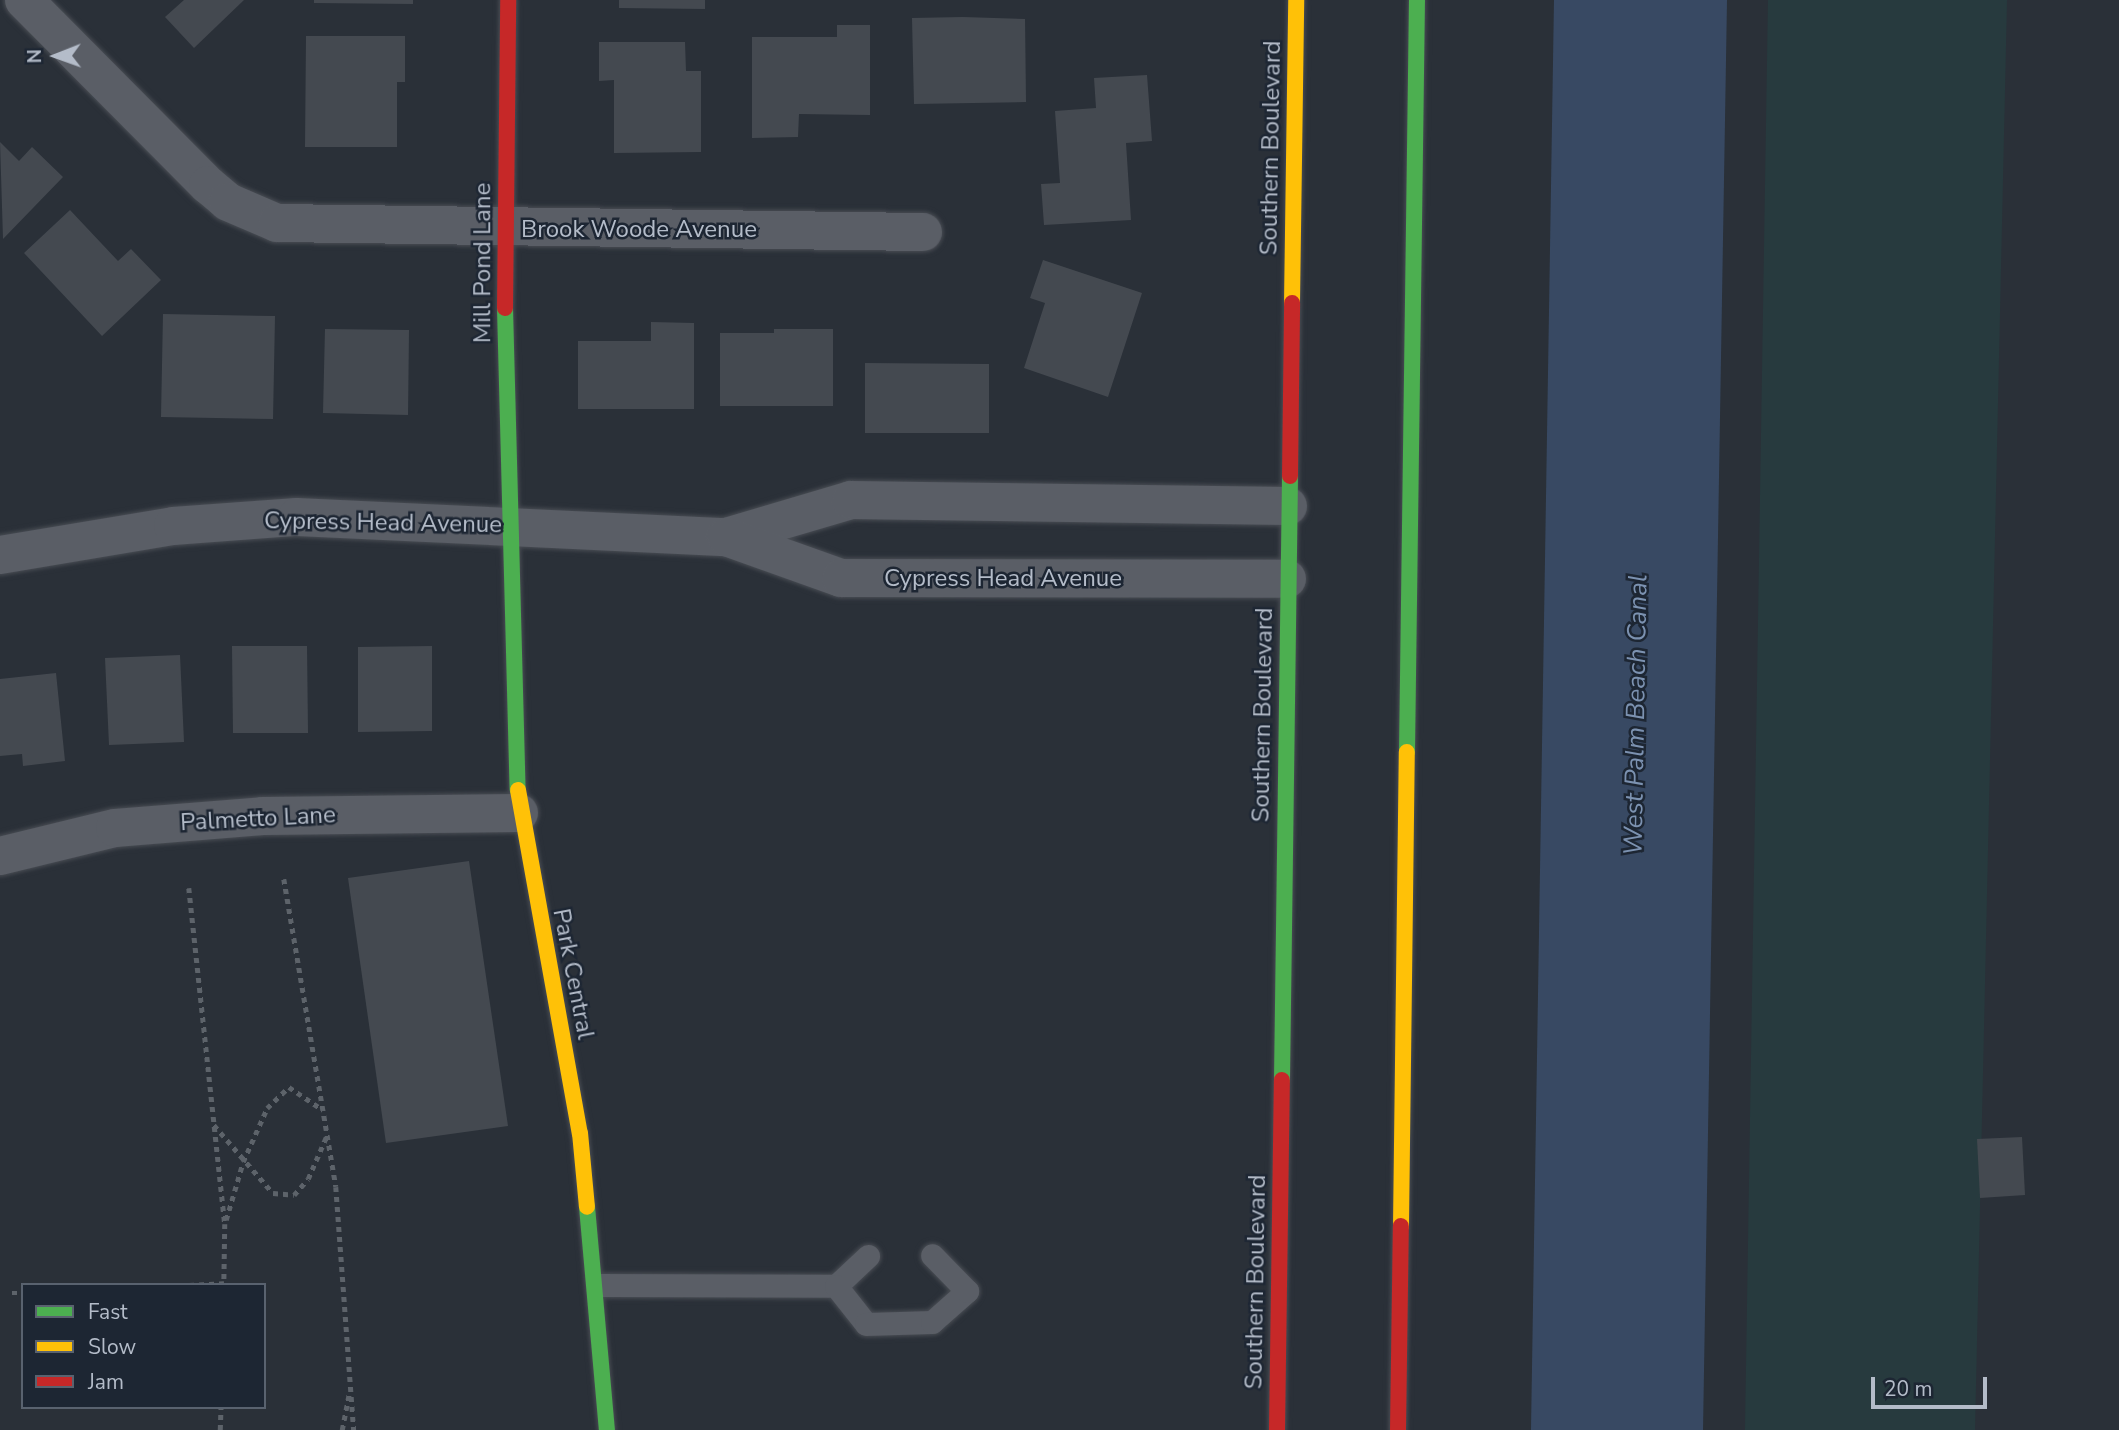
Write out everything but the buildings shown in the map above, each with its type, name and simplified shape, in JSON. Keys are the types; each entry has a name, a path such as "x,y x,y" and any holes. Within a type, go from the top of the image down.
{"main road":[{"name":"Mill Pond Lane","path":"508,0 504,229 508,526"},
{"name":"Southern Boulevard","path":"1277,1430 1296,0"},
{"path":"1398,1430 1417,0"},
{"name":"Park Central","path":"508,526 519,813 580,1133 597,1285 607,1430"}],"street":[{"name":"Brook Woode Avenue","path":"24,0 208,185 252,215 306,226 923,232"},
{"name":"Cypress Head Avenue","path":"726,537 851,500 1288,506"},
{"name":"Cypress Head Avenue","path":"0,555 173,526 297,517 726,537 841,578 1287,579"},
{"name":"Palmetto Lane","path":"0,856 115,828 263,816 519,813"}],"lane":[{"path":"836,1286 866,1324 932,1322 967,1291 932,1255"},
{"path":"597,1285 836,1286 868,1256"}],"path":[{"path":"284,879 336,1187 354,1430"},
{"path":"189,888 225,1224 224,1283"},
{"path":"225,1224 243,1162 267,1108 289,1087 324,1111"},
{"path":"214,1124 243,1162 273,1193 295,1195 308,1179 327,1133"},
{"path":"12,1293 21,1293"},
{"path":"342,1430 350,1386"},
{"path":"221,1409 221,1429"}],"green space":[{"path":"1768,0 2007,0 1975,1430 1745,1430"}],"water":[{"name":"West Palm Beach Canal","path":"1554,0 1727,0 1703,1430 1531,1430"}],"traffic: fast":[{"path":"1407,752 1417,0"},
{"path":"505,308 518,790"},
{"path":"1282,1080 1290,476"},
{"path":"587,1207 607,1430"}],"traffic: slow":[{"path":"1292,303 1296,0"},
{"path":"1401,1226 1407,752"},
{"path":"518,790 580,1133 587,1207"}],"traffic: jam":[{"path":"505,308 508,0"},
{"path":"1290,476 1292,303"},
{"path":"1277,1430 1282,1080"},
{"path":"1398,1430 1401,1226"}]}
